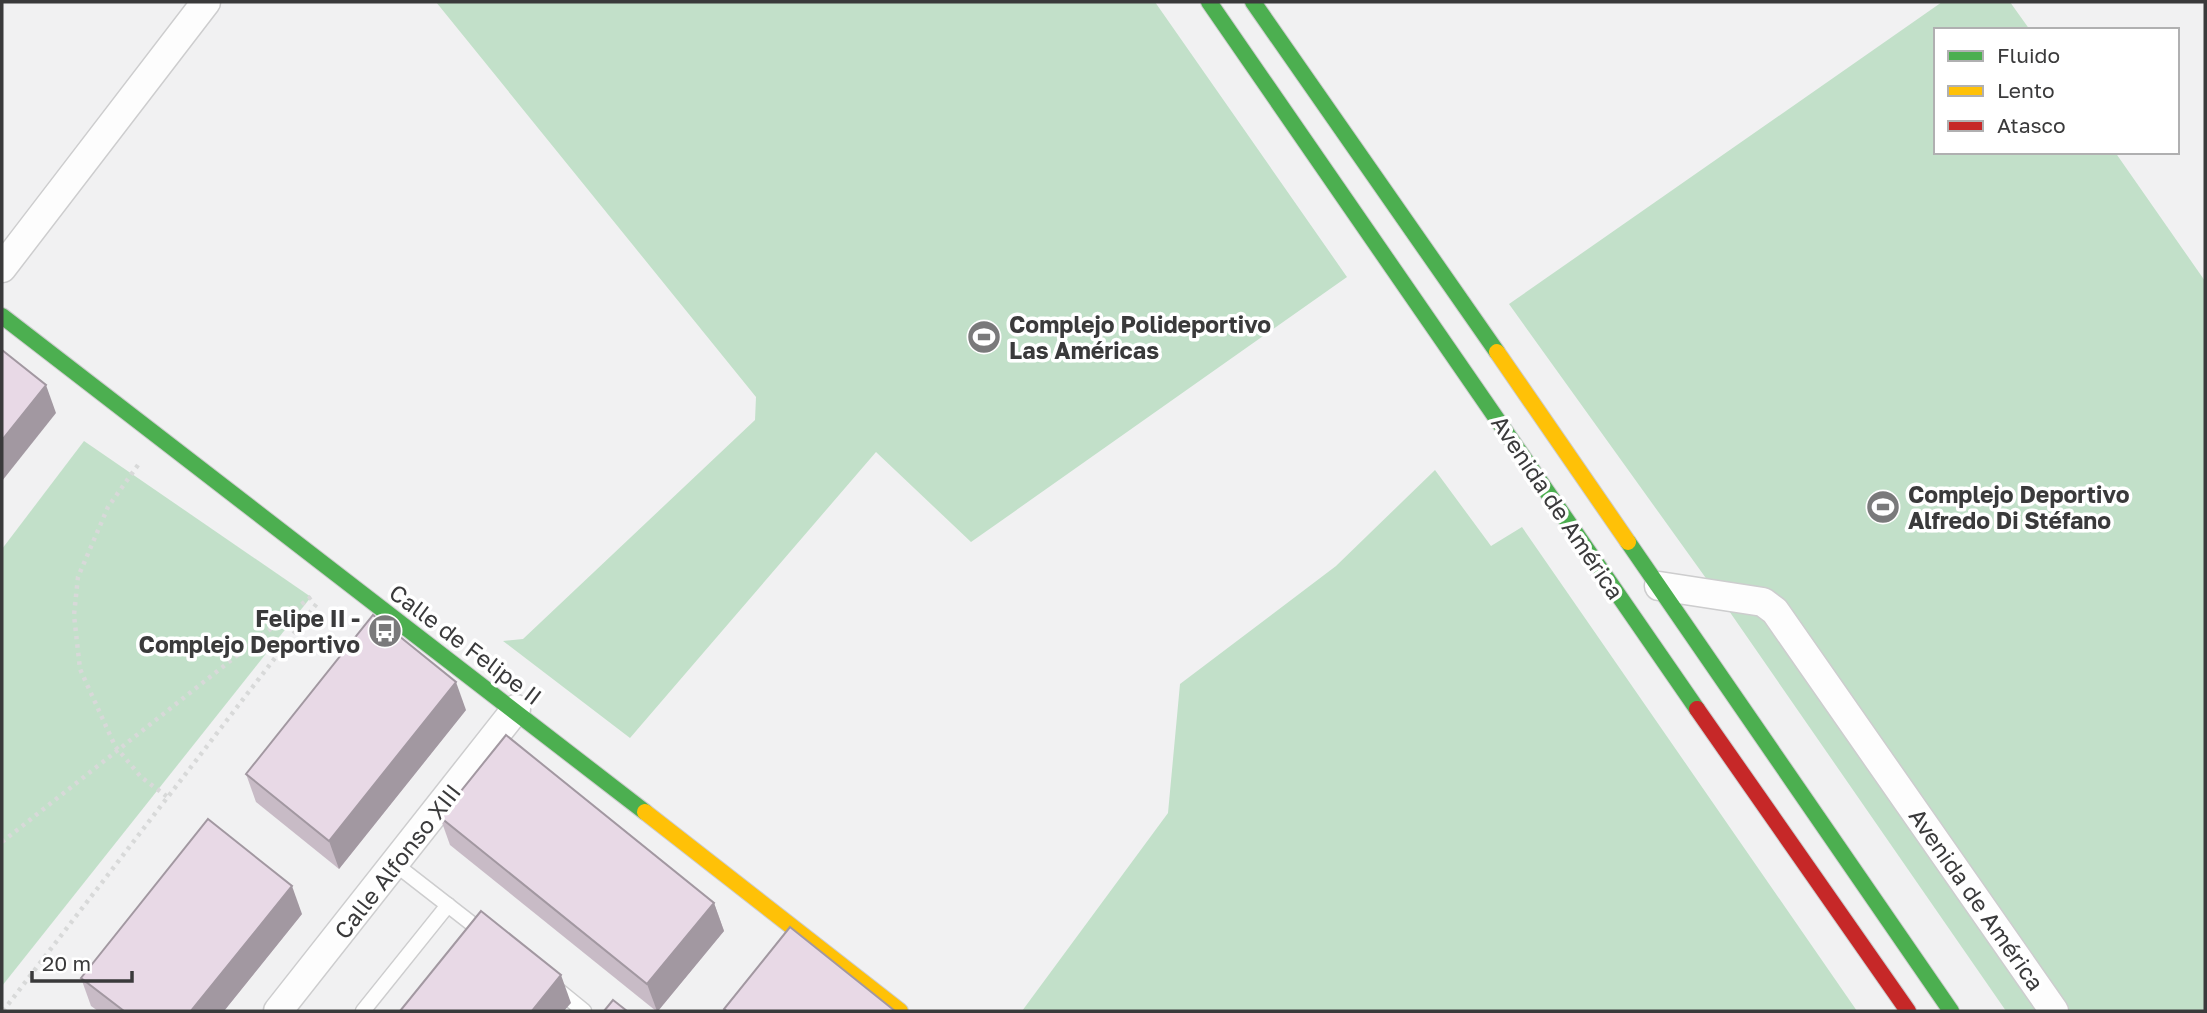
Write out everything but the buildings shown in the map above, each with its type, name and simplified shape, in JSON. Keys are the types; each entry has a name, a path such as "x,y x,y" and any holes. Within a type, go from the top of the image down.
{"main road":[{"name":"Avenida de América","path":"1209,2 1456,357 1715,738 1908,1011"},
{"name":"Avenida de América","path":"1253,2 1951,1011"},
{"name":"Calle de Felipe II","path":"2,316 338,576 516,709 900,1011"}],"street":[{"path":"2,268 206,2"},
{"name":"Avenida de América","path":"1659,586 1763,602 1775,611 2054,1011"},
{"name":"Calle Alfonso XIII","path":"278,1011 516,709"}],"lane":[{"path":"395,864 501,946"},
{"path":"363,1011 448,905"},
{"path":"544,979 584,1011"}],"path":[{"path":"159,436 108,507 78,577 74,615 80,669 118,750 141,777 169,798"},
{"path":"2,842 338,576"},
{"path":"3,1011 338,576"}],"green space":[{"name":"Complejo Polideportivo Las Américas","path":"436,2 1155,2 1347,277 971,542 876,452 630,738 503,641 523,639 755,420 756,397"},
{"path":"1942,2 2010,2 2029,28 1934,28 1934,154 2116,154 2205,281 2205,1011 2006,1011 1718,595 1509,304"},
{"path":"84,441 311,597 2,986 2,549"},
{"path":"1435,470 1491,546 1522,527 1857,1011 1022,1011 1168,813 1180,684 1336,566"}],"traffic: fast":[{"path":"1209,2 1697,709"},
{"path":"1253,2 1497,352"},
{"path":"2,316 645,812"},
{"path":"1628,542 1951,1011"}],"traffic: slow":[{"path":"1497,352 1628,542"},
{"path":"645,812 900,1011"}],"traffic: jam":[{"path":"1697,709 1908,1011"}],"place":[{"name":"Complejo Polideportivo Las Américas","path":"984,337"},
{"name":"Complejo Deportivo Alfredo Di Stéfano","path":"1883,507"},
{"name":"Felipe II - Complejo Deportivo","path":"385,631"}]}
